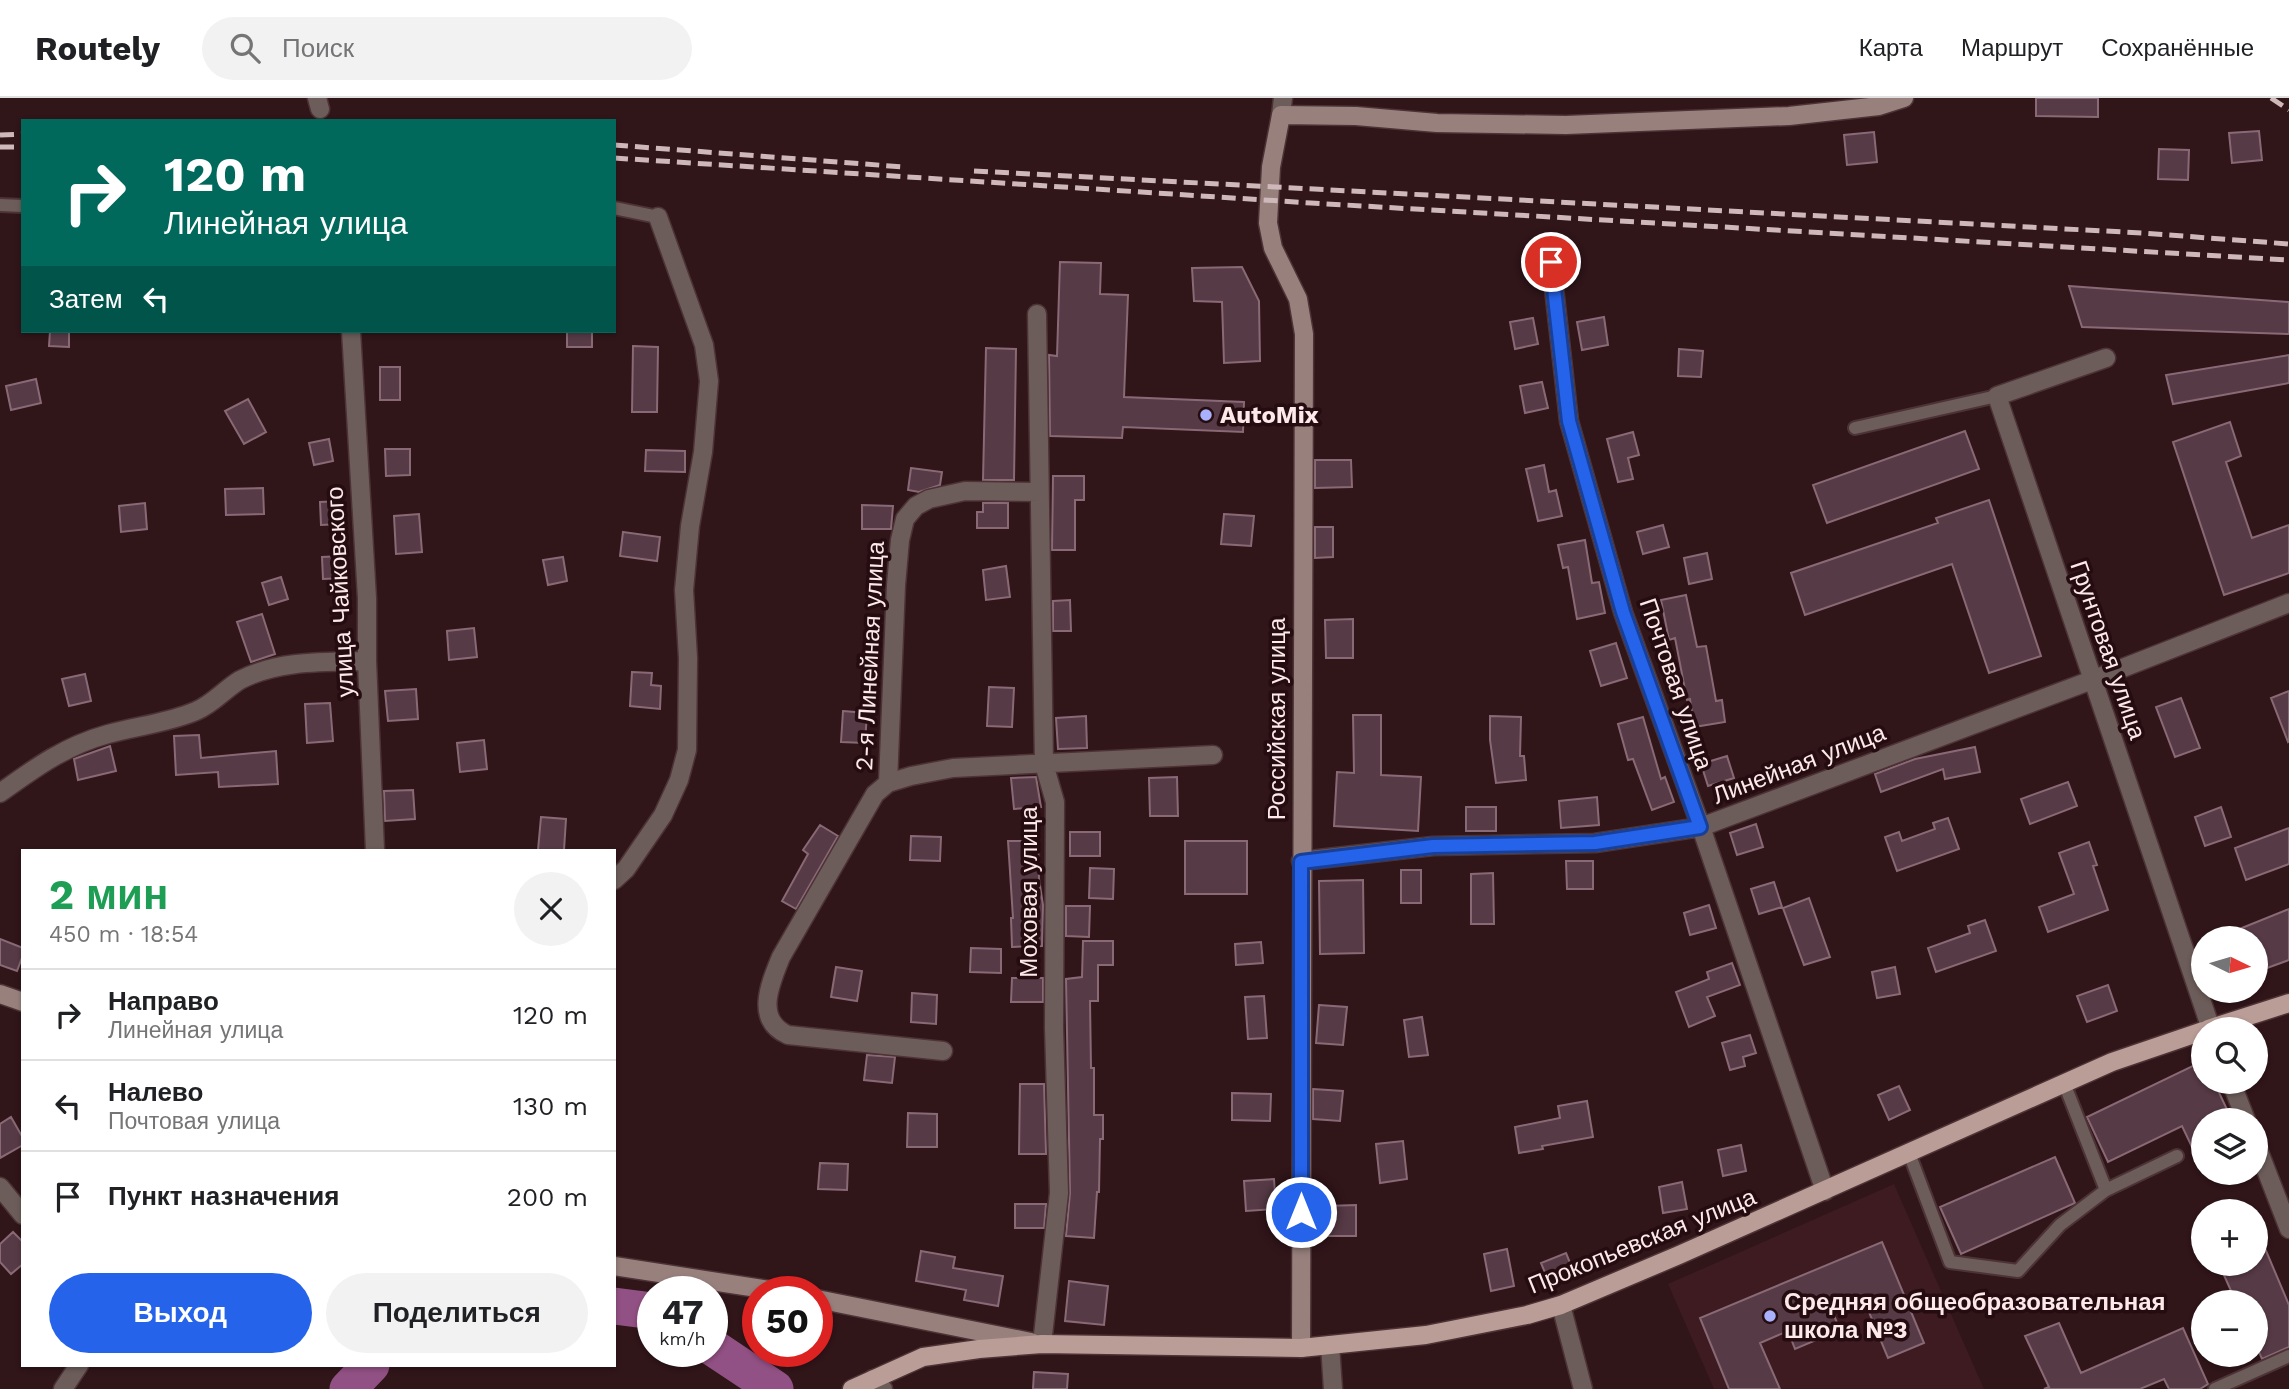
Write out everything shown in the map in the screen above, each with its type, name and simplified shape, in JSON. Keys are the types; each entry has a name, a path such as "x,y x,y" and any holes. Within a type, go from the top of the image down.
{"main road":[{"path":"1282,107 1437,123 1566,125 1788,116 1879,106 1904,98"},
{"name":"Российская улица","path":"1282,107 1271,167 1268,222 1273,248 1298,299 1304,334 1301,1348"},
{"path":"0,994 21,1001"},
{"name":"Прокопьевская улица","path":"2245,1017 2289,1003"},
{"name":"Прокопьевская улица","path":"833,1302 1042,1344 1301,1348 1426,1335 1527,1315 1560,1305 1825,1191 2112,1062 2191,1035"},
{"path":"616,1266 742,1286"},
{"path":"853,1388 878,1384 923,1357 1042,1344"}],"street":[{"path":"616,878 626,869 663,815 687,750 688,658 684,590 690,526 703,452 709,381 704,345 658,217"},
{"name":"Почтовая улица","path":"1551,262 1569,421 1623,612 1825,1191"},
{"name":"Моховая улица","path":"1037,314 1044,764 1055,802 1054,1028 1059,1193 1042,1344"},
{"name":"улица Чайковского","path":"351,333 367,598 375,849"},
{"path":"1997,396 2106,358"},
{"name":"Грунтовая улица","path":"1997,396 2204,1017"},
{"name":"2-я Линейная улица","path":"943,1051 788,1035 777,1030 769,1018 767,1002 771,981 781,957 875,794 888,783 896,585 900,540 905,519 916,506 929,499 965,491 1039,492"},
{"name":"Линейная улица","path":"1301,862 1433,846 1595,843 1700,827 2289,603"},
{"path":"0,793 46,759 79,743 109,733 172,720 199,710 241,680 269,670 302,663 367,661"},
{"path":"888,783 953,768 1213,755"},
{"path":"2268,1175 2289,1229"},
{"path":"0,1187 21,1213"},
{"path":"1560,1305 1583,1389"},
{"path":"1330,1345 1333,1389"},
{"path":"63,1389 78,1367"}],"lane":[{"path":"0,205 21,206"},
{"path":"616,208 658,217"},
{"path":"1856,428 1997,396"},
{"path":"2064,1083 2106,1190"},
{"path":"1909,1153 1950,1262 2018,1271 2060,1225 2106,1190 2177,1156"},
{"path":"2214,1389 2289,1356"}],"shaded area":[{"path":"1894,1184 1984,1389 1714,1389 1668,1284"}],"building":[{"path":"2036,98 2098,98 2098,117 2036,116"},
{"path":"2259,131 2262,160 2232,163 2229,133"},
{"path":"1874,132 1877,162 1847,165 1844,135"},
{"path":"2159,149 2189,150 2188,180 2158,179"},
{"path":"1060,262 1101,263 1100,294 1128,295 1124,397 1244,402 1243,432 1123,427 1122,438 1050,436 1049,355 1057,356"},
{"path":"1242,267 1259,301 1260,361 1224,363 1222,302 1194,301 1192,268"},
{"path":"2069,286 2289,302 2289,334 2082,327"},
{"path":"1604,317 1608,345 1582,350 1577,322"},
{"path":"1533,318 1538,344 1515,349 1510,322"},
{"path":"50,333 69,333 69,347 49,346"},
{"path":"567,333 592,333 592,347 567,347"},
{"path":"633,346 658,347 657,412 632,412"},
{"path":"986,348 1016,349 1014,480 983,480"},
{"path":"1679,349 1703,351 1701,377 1678,376"},
{"path":"2289,355 2289,383 2173,404 2166,375"},
{"path":"380,367 400,367 400,400 380,400"},
{"path":"36,379 41,403 11,410 6,386"},
{"path":"1542,382 1548,408 1525,413 1520,386"},
{"path":"248,399 266,432 244,444 225,411"},
{"path":"2230,422 2241,456 2226,462 2252,538 2289,525 2289,573 2224,595 2173,442"},
{"path":"1965,431 1979,469 1827,523 1813,485"},
{"path":"1633,432 1639,455 1628,458 1633,479 1618,482 1607,439"},
{"path":"329,439 333,461 314,465 309,443"},
{"path":"385,449 410,449 410,475 386,476"},
{"path":"646,450 685,451 685,472 645,471"},
{"path":"1315,460 1351,460 1352,487 1315,488"},
{"path":"1544,465 1549,492 1556,490 1562,516 1538,521 1526,469"},
{"path":"911,468 942,472 940,485 919,492 908,490"},
{"path":"1053,476 1084,476 1084,500 1075,500 1075,550 1052,550"},
{"path":"263,488 264,514 226,515 225,489"},
{"path":"1989,500 2041,656 1989,673 1952,564 1805,615 1791,573 1938,523 1936,518"},
{"path":"340,501 341,524 321,525 320,502"},
{"path":"145,503 147,529 121,532 119,506"},
{"path":"983,503 1008,503 1008,528 977,528 977,512 983,512"},
{"path":"862,505 893,506 891,529 862,529"},
{"path":"419,514 422,552 396,554 394,516"},
{"path":"1224,514 1254,516 1251,546 1221,544"},
{"path":"1663,525 1669,547 1643,554 1637,532"},
{"path":"1315,527 1333,527 1333,557 1315,558"},
{"path":"623,532 660,537 657,561 620,556"},
{"path":"1585,540 1592,583 1599,582 1605,613 1577,619 1568,567 1563,568 1558,545"},
{"path":"1707,553 1712,579 1689,584 1684,558"},
{"path":"342,556 343,578 323,579 322,557"},
{"path":"563,557 567,581 548,585 543,560"},
{"path":"1006,566 1010,597 986,600 983,570"},
{"path":"281,577 288,599 269,605 262,583"},
{"path":"1686,595 1697,647 1706,646 1716,701 1722,700 1725,722 1694,727 1675,638 1669,640 1661,600"},
{"path":"1070,600 1071,631 1053,631 1053,601"},
{"path":"262,614 275,654 251,662 237,622"},
{"path":"1353,619 1353,658 1326,658 1325,620"},
{"path":"474,628 477,657 449,660 447,631"},
{"path":"1616,643 1627,678 1601,686 1590,651"},
{"path":"632,672 652,673 651,685 661,686 660,709 630,706"},
{"path":"85,674 91,701 69,706 62,679"},
{"path":"989,687 1014,688 1012,727 987,726"},
{"path":"416,689 418,719 388,721 385,691"},
{"path":"2289,691 2289,741 2288,742 2271,698"},
{"path":"2181,698 2200,748 2175,757 2156,707"},
{"path":"330,703 333,741 307,743 305,704"},
{"path":"843,711 867,713 865,743 841,742"},
{"path":"1353,715 1381,715 1381,775 1421,777 1418,831 1334,826 1337,772 1354,773"},
{"path":"1086,716 1087,748 1058,749 1056,718"},
{"path":"1490,716 1521,717 1520,756 1524,756 1526,780 1496,783 1490,740"},
{"path":"1643,717 1661,779 1665,777 1674,802 1652,810 1633,759 1628,760 1618,724"},
{"path":"199,735 201,758 276,751 278,784 219,787 218,772 176,775 174,736"},
{"path":"484,740 487,769 460,772 457,743"},
{"path":"110,746 116,771 78,780 74,759"},
{"path":"1975,747 1980,772 1945,779 1943,769 1881,792 1875,774 1915,759"},
{"path":"1727,756 1734,778 1708,786 1701,764"},
{"path":"1036,777 1041,807 1014,809 1011,778"},
{"path":"1177,777 1178,816 1150,816 1149,778"},
{"path":"2068,782 2077,806 2030,824 2021,799"},
{"path":"413,790 415,819 385,821 384,791"},
{"path":"1597,797 1599,825 1561,828 1559,801"},
{"path":"1466,807 1496,807 1496,831 1466,831"},
{"path":"2221,807 2231,837 2205,846 2195,817"},
{"path":"541,817 566,819 564,849 538,849"},
{"path":"1948,818 1959,849 1897,871 1885,837 1899,832 1902,841 1935,829 1933,823"},
{"path":"1756,824 1763,847 1737,855 1730,833"},
{"path":"820,825 838,836 796,909 782,901 808,854 803,850"},
{"path":"2289,828 2289,864 2246,880 2235,848"},
{"path":"1070,832 1100,832 1100,856 1070,856"},
{"path":"911,836 941,837 940,861 910,860"},
{"path":"1008,841 1038,841 1043,905 1042,946 1012,947"},
{"path":"1185,841 1247,841 1247,894 1185,894"},
{"path":"2089,842 2097,865 2093,866 2108,910 2048,932 2039,907 2074,894 2059,853"},
{"path":"1566,861 1593,861 1593,889 1567,889"},
{"path":"1090,868 1114,869 1113,899 1089,898"},
{"path":"1401,870 1421,870 1421,903 1401,903"},
{"path":"1493,873 1494,924 1471,924 1471,874"},
{"path":"1363,880 1364,953 1320,954 1319,881"},
{"path":"1774,882 1782,907 1759,914 1751,889"},
{"path":"1809,898 1830,957 1804,965 1783,908"},
{"path":"1709,905 1716,928 1690,935 1684,913"},
{"path":"1066,906 1090,906 1089,937 1066,936"},
{"path":"2289,909 2289,960 2268,968 2268,926 2247,926"},
{"path":"1985,920 1996,951 1936,972 1928,948 1970,933 1968,926"},
{"path":"0,939 21,947 21,960 17,971 0,965"},
{"path":"1083,941 1113,941 1113,965 1098,965 1098,1001 1090,1001 1094,1115 1103,1115 1094,1238 1066,1236 1070,1193 1066,979 1082,977"},
{"path":"1261,942 1263,963 1236,965 1235,944"},
{"path":"971,948 1001,949 1001,973 970,972"},
{"path":"1732,963 1740,985 1707,997 1715,1016 1689,1027 1676,992 1709,979 1707,972"},
{"path":"836,967 862,971 857,1001 831,997"},
{"path":"1895,967 1900,994 1877,998 1872,972"},
{"path":"1012,978 1043,978 1043,1002 1011,1002"},
{"path":"2108,985 2117,1011 2087,1022 2077,996"},
{"path":"912,993 937,995 936,1024 911,1022"},
{"path":"1264,996 1267,1038 1248,1039 1245,997"},
{"path":"1319,1005 1347,1007 1343,1045 1316,1043"},
{"path":"1422,1017 1428,1055 1409,1057 1404,1020"},
{"path":"1750,1035 1756,1053 1743,1057 1745,1066 1730,1070 1722,1043"},
{"path":"867,1055 895,1057 892,1083 864,1080"},
{"path":"2191,1067 2191,1094 2220,1094 2226,1108 2191,1108 2191,1145 2182,1126 2108,1162 2087,1117"},
{"path":"1020,1084 1044,1084 1046,1154 1019,1154"},
{"path":"1899,1086 1910,1110 1889,1120 1878,1095"},
{"path":"1313,1089 1343,1091 1340,1121 1313,1119"},
{"path":"1232,1093 1271,1094 1270,1121 1232,1120"},
{"path":"1587,1101 1593,1137 1519,1153 1515,1127 1560,1118 1558,1106"},
{"path":"908,1113 937,1114 937,1147 907,1147"},
{"path":"11,1117 21,1134 21,1146 0,1158 0,1124"},
{"path":"1403,1141 1407,1179 1380,1183 1376,1144"},
{"path":"1741,1145 1746,1171 1723,1176 1718,1150"},
{"path":"2055,1157 2075,1203 1961,1254 1940,1207"},
{"path":"820,1163 848,1164 847,1190 818,1189"},
{"path":"1274,1179 1276,1209 1246,1211 1244,1181"},
{"path":"1682,1182 1687,1209 1663,1213 1659,1187"},
{"path":"1015,1204 1046,1204 1044,1228 1015,1228"},
{"path":"1356,1205 1356,1236 1327,1236 1326,1206"},
{"path":"13,1232 21,1240 21,1266 11,1274 0,1262 0,1244"},
{"name":"Средняя общеобразовательная школа №3","path":"1882,1242 1924,1343 1888,1358 1864,1300 1833,1313 1840,1330 1795,1349 1788,1331 1760,1343 1780,1389 1729,1389 1700,1318"},
{"path":"1507,1249 1514,1286 1491,1291 1484,1254"},
{"path":"921,1251 955,1257 953,1268 1003,1276 998,1306 964,1300 966,1290 916,1281"},
{"path":"1566,1253 1575,1275 1550,1285 1541,1263"},
{"path":"2268,1255 2289,1305 2289,1347 2268,1356 2268,1290 2231,1290 2224,1276 2268,1276"},
{"path":"1069,1281 1108,1286 1104,1325 1065,1321"},
{"path":"2059,1323 2081,1373 2183,1328 2191,1346 2191,1367 2200,1367 2208,1384 2200,1389 2169,1389 2164,1379 2140,1389 2044,1389 2049,1387 2025,1336"},
{"path":"1034,1372 1068,1374 1067,1389 1033,1389"}],"waterway":[{"path":"616,1306 637,1309"},
{"path":"728,1358 775,1389"},
{"path":"348,1389 369,1367"}],"railway":[{"path":"2271,98 2289,110"},
{"path":"0,135 21,134"},
{"path":"616,145 904,167"},
{"path":"0,147 21,147"},
{"path":"616,158 1311,203 2289,260"},
{"path":"974,171 2142,233 2289,244"}],"place":[{"name":"AutoMix","path":"1206,415"},
{"name":"Средняя общеобразовательная школа №3","path":"1770,1316"}],"route":[{"path":"1301,1212 1301,862 1433,846 1595,843 1700,827 1623,612 1569,421 1551,262"}]}
